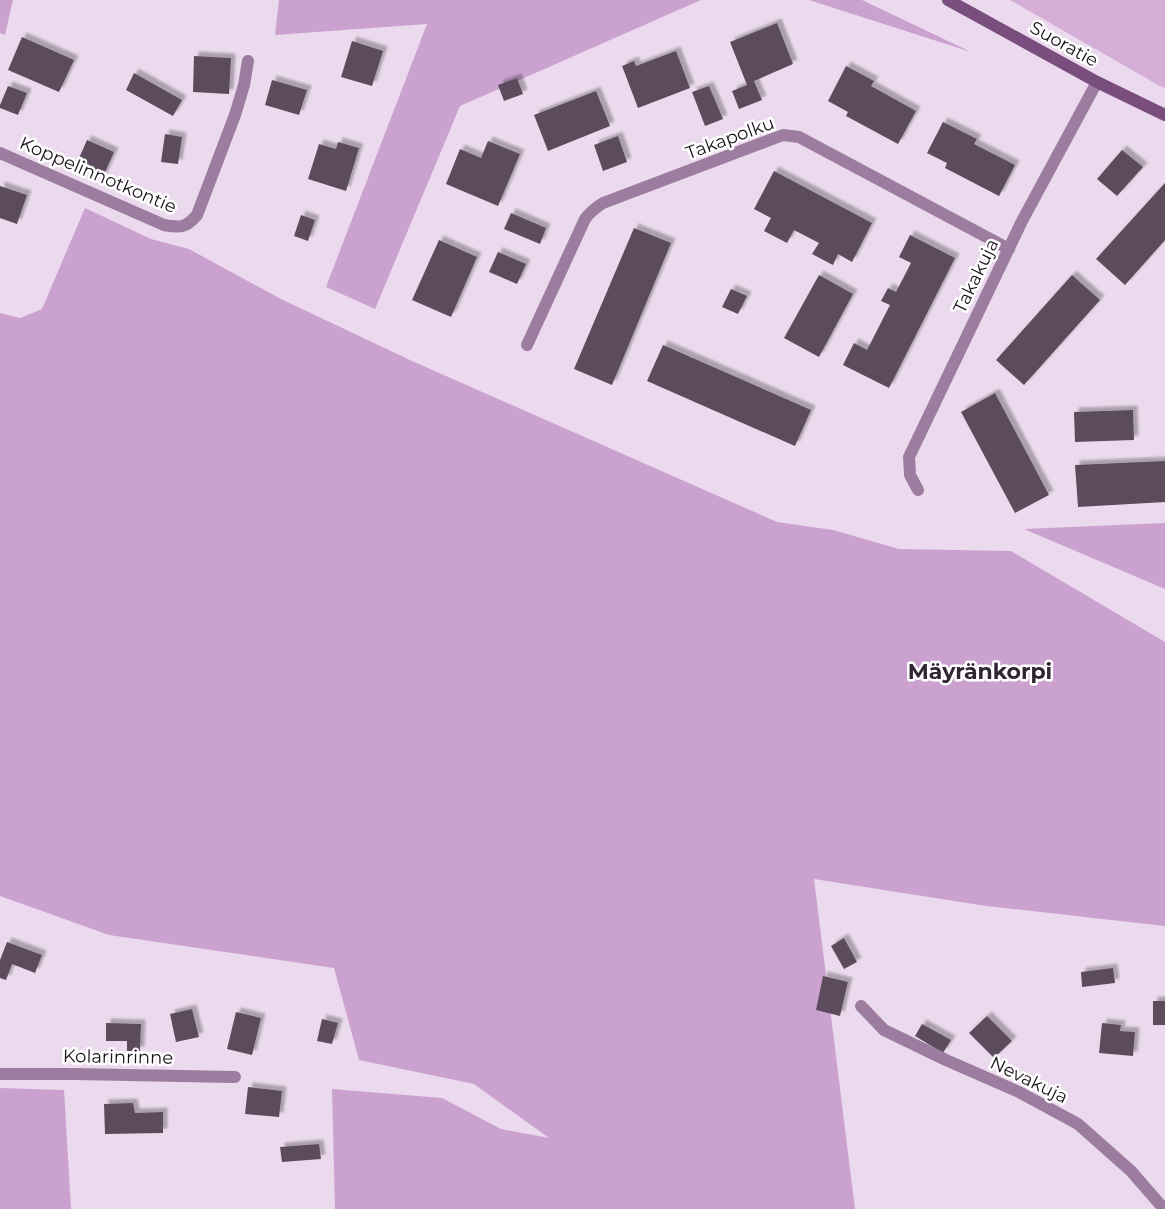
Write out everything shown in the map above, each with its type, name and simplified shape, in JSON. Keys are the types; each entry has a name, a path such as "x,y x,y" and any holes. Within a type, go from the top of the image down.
{"street":[{"name":"Suoratie","path":"948,0 1096,82 1165,115"},
{"name":"Koppelinnotkontie","path":"0,152 164,225 184,226 197,215 235,115 244,85 248,61"},
{"name":"Takakuja","path":"918,490 910,474 909,457 1022,221 1096,82"},
{"name":"Takapolku","path":"528,344 589,213 603,203 783,135 799,137 1009,249"},
{"name":"Nevakuja","path":"861,1006 884,1030 1019,1092 1078,1124 1130,1171 1164,1209"},
{"name":"Kolarinrinne","path":"0,1074 235,1077"}],"shaded area":[{"path":"0,0 13,0 5,35 0,33"},
{"path":"279,0 701,0 460,106 375,309 326,287 427,24 275,35"},
{"path":"809,0 862,0 971,52"},
{"path":"1010,0 1165,0 1165,88 1160,86"},
{"path":"85,208 151,239 189,249 281,299 412,361 777,522 833,530 899,549 1011,551 1165,642 1165,926 986,906 814,879 855,1209 335,1209 332,1089 442,1098 501,1129 549,1138 474,1084 359,1060 334,968 109,935 0,896 0,313 20,318 42,309"},
{"path":"1165,523 1165,589 1024,529"},
{"path":"0,1088 64,1090 71,1209 0,1209"}],"building":[{"path":"777,23 793,64 754,81 762,100 739,109 732,91 747,85 730,42"},
{"path":"22,37 74,60 59,92 8,70"},
{"path":"352,41 383,51 372,86 341,77"},
{"path":"676,51 690,88 638,108 622,66 634,61 636,66"},
{"path":"194,56 231,58 229,94 193,92"},
{"path":"846,66 874,81 871,86 916,111 898,144 846,116 848,112 828,101"},
{"path":"134,73 182,100 173,116 126,90"},
{"path":"517,78 523,94 504,101 498,85"},
{"path":"272,80 307,90 299,115 265,105"},
{"path":"8,86 27,93 18,115 0,108"},
{"path":"709,86 723,119 705,126 692,92"},
{"path":"596,91 610,126 548,151 534,115"},
{"path":"943,122 977,139 974,144 1015,165 999,196 945,168 947,163 927,153"},
{"path":"165,134 182,137 178,164 161,162"},
{"path":"618,136 627,162 603,171 594,145"},
{"path":"87,140 114,152 103,177 76,165"},
{"path":"488,141 520,154 498,206 446,184 460,149 481,158"},
{"path":"338,142 359,148 346,191 308,179 319,144 336,149"},
{"path":"1122,150 1143,167 1117,196 1097,179"},
{"path":"774,171 872,223 852,262 838,254 833,265 812,254 819,243 794,230 787,243 764,231 771,218 754,209"},
{"path":"1165,183 1165,240 1125,285 1096,259"},
{"path":"0,186 27,195 17,224 0,218"},
{"path":"511,213 546,228 540,244 504,229"},
{"path":"301,215 315,220 308,241 294,236"},
{"path":"634,228 671,243 612,385 574,369"},
{"path":"910,235 955,258 889,388 843,365 854,343 867,350 890,305 881,301 888,288 896,292 911,263 899,257"},
{"path":"439,240 477,257 451,317 412,300"},
{"path":"498,252 526,264 517,284 489,272"},
{"path":"819,275 853,294 819,357 784,338"},
{"path":"1072,275 1100,300 1024,385 996,360"},
{"path":"731,289 747,296 738,314 722,307"},
{"path":"663,345 811,410 795,446 647,381"},
{"path":"995,393 1049,495 1015,513 961,412"},
{"path":"1133,410 1134,440 1075,442 1074,412"},
{"path":"1165,461 1165,502 1078,507 1075,465"},
{"path":"844,938 857,962 844,969 831,946"},
{"path":"7,942 42,955 35,973 12,964 6,980 0,978 0,960"},
{"path":"1113,968 1115,983 1082,987 1081,972"},
{"path":"823,976 848,982 840,1016 816,1010"},
{"path":"1153,1001 1165,1001 1165,1025 1153,1025"},
{"path":"192,1009 199,1037 176,1042 170,1014"},
{"path":"236,1012 261,1018 252,1055 227,1049"},
{"path":"987,1016 1012,1041 994,1058 969,1033"},
{"path":"322,1019 338,1023 332,1044 317,1041"},
{"path":"106,1023 141,1024 140,1051 127,1051 127,1041 106,1041"},
{"path":"1102,1023 1121,1025 1120,1031 1135,1032 1133,1056 1099,1053"},
{"path":"922,1024 951,1040 943,1053 915,1036"},
{"path":"248,1087 282,1091 279,1117 245,1114"},
{"path":"133,1103 135,1113 163,1112 163,1133 105,1134 104,1104"},
{"path":"319,1144 321,1159 282,1162 280,1147"}],"district":[{"name":"Mäyränkorpi","path":"980,671"}]}
